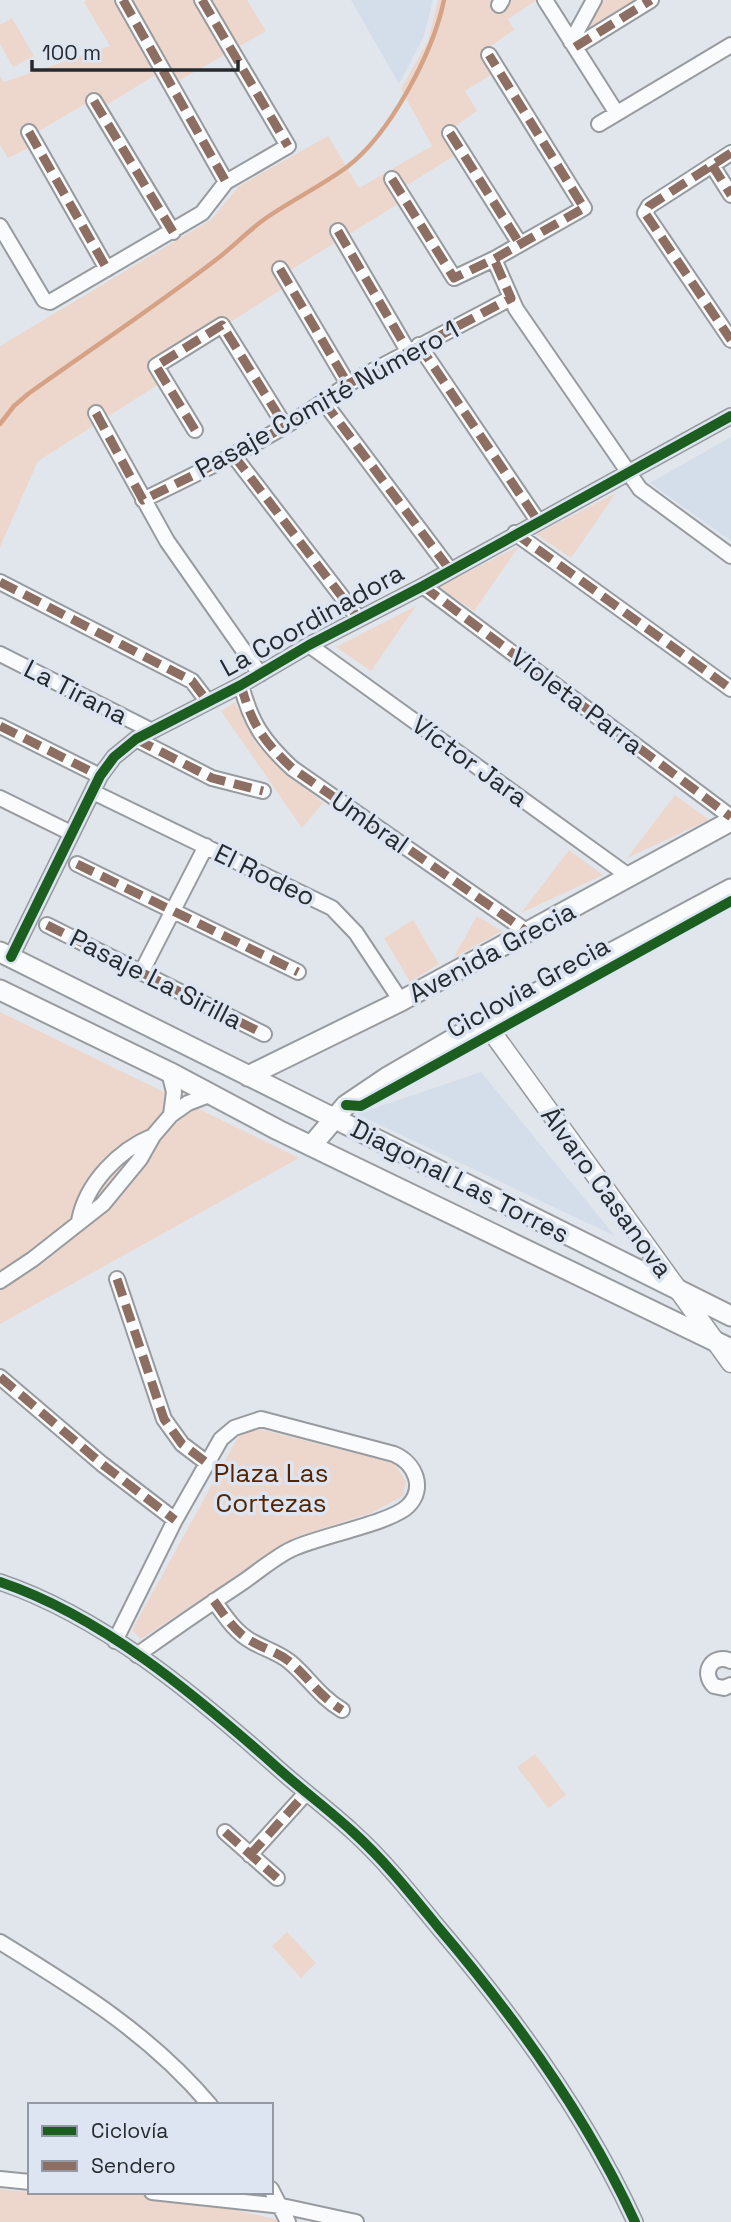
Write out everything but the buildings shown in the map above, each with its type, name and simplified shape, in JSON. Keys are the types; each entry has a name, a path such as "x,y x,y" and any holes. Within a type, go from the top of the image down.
{"main road":[{"name":"Avenida Grecia","path":"248,1076 401,1001 529,933 731,819"},
{"path":"312,1145 355,1097 484,1021 731,889"},
{"name":"Diagonal Las Torres","path":"6,955 731,1316"},
{"name":"Diagonal Las Torres","path":"0,990 723,1345"}],"street":[{"path":"123,0 226,182"},
{"path":"0,226 44,300 50,302 202,214 226,182 288,146 202,0"},
{"path":"545,0 616,112"},
{"path":"573,44 594,0"},
{"path":"573,44 651,0"},
{"path":"599,124 731,44"},
{"path":"391,179 454,278 494,259 584,208 489,55"},
{"path":"94,102 173,232"},
{"path":"29,132 107,270"},
{"path":"450,133 520,244"},
{"path":"731,153 649,206 645,213 731,340"},
{"path":"712,165 731,195"},
{"path":"338,231 414,348 538,521"},
{"path":"494,259 511,298 640,489 731,556"},
{"path":"280,269 348,384"},
{"name":"Pasaje Comité Número 1","path":"143,499 234,456 324,402 348,384 511,298"},
{"path":"195,430 156,366 222,325 285,426"},
{"path":"324,402 450,570"},
{"path":"96,413 167,541 260,674"},
{"name":"La Coordinadora","path":"6,955 100,776 114,757 136,739 241,685 309,645 423,586 731,416"},
{"path":"234,456 359,619"},
{"path":"515,533 731,689"},
{"path":"0,582 192,681 208,702"},
{"name":"Violeta Parra","path":"423,586 731,819"},
{"name":"Víctor Jara","path":"309,645 630,877"},
{"name":"La Tirana","path":"0,654 152,730"},
{"name":"Umbral","path":"241,685 252,721 262,738 292,768 529,933"},
{"path":"0,726 100,776"},
{"path":"136,739 212,778 263,791"},
{"name":"El Rodeo","path":"93,792 321,901 342,916 356,933 401,1001"},
{"path":"0,798 71,833"},
{"path":"142,971 206,846"},
{"path":"77,864 298,972"},
{"name":"Pasaje La Sirilla","path":"47,925 264,1034"},
{"name":"Álvaro Casanova","path":"484,1021 680,1291 723,1345 731,1363"},
{"path":"169,1072 174,1092 171,1115"},
{"path":"0,1282 109,1198 171,1115 188,1103 209,1094"},
{"path":"117,1279 164,1419 182,1444 207,1463"},
{"path":"0,1377 82,1448 175,1520"},
{"path":"115,1641 175,1520 227,1433 242,1424 261,1419 394,1454 408,1462 417,1483 415,1496 403,1510 290,1550 136,1655"},
{"path":"0,1582 59,1606 136,1655 212,1709 354,1833 465,1958 502,2006 569,2104 622,2194 635,2222"},
{"path":"214,1601 240,1633 257,1645 281,1655 324,1698 342,1710"},
{"path":"730,1687 714,1686 707,1672 712,1662 717,1659 731,1661"},
{"path":"250,1855 306,1793"},
{"path":"225,1832 277,1878"},
{"path":"0,1942 67,1982 123,2022 175,2067 208,2103"},
{"path":"0,2179 28,2182"},
{"path":"273,2192 289,2222"},
{"path":"171,2194 282,2206 356,2222"}],"shaded area":[{"path":"351,0 433,0 424,36 399,84"},
{"path":"731,437 731,541 650,483"},
{"path":"481,1072 615,1236 357,1114"}],"green space":[{"path":"247,0 266,31 175,83 165,69 105,106 97,97 27,138 30,147 8,158 0,145 0,76 4,82 110,46 84,2"},
{"path":"438,0 537,0 508,19 514,30 479,54 492,74 465,91 477,111 444,134 457,154 393,194 398,204 276,279 282,289 152,373 159,384 38,461 0,547 0,346 212,219 239,186 328,136 359,188 432,146 401,89 428,41"},
{"path":"602,0 638,0 583,36"},
{"path":"12,18 34,56 13,67 0,44 0,25"},
{"path":"616,493 571,558 536,534"},
{"path":"519,546 474,611 439,587"},
{"path":"416,606 371,671 336,647"},
{"path":"235,702 256,744 323,803 302,828 221,711"},
{"path":"675,795 709,820 627,858"},
{"path":"569,850 603,875 521,913"},
{"path":"477,916 502,931 453,958"},
{"path":"413,920 439,964 410,982 384,938"},
{"path":"0,1012 299,1158 0,1324"},
{"name":"Plaza Las Cortezas","path":"255,1428 394,1463 406,1481 403,1496 371,1513 296,1537 141,1639 132,1630 238,1437"},
{"path":"535,1754 566,1795 548,1808 517,1767"},
{"path":"287,1932 316,1963 301,1978 272,1946"},
{"path":"0,2189 28,2192 28,2194 134,2194 165,2197 288,2222 0,2222"}],"waterway":[{"path":"0,424 28,394 147,311 266,218 337,174 363,153 394,114 408,91 430,44 444,0"}],"marked path":[{"path":"123,0 226,182"},
{"path":"202,0 288,146"},
{"path":"575,47 651,0"},
{"path":"392,179 454,278 494,259 584,208 489,55"},
{"path":"94,101 173,232"},
{"path":"29,132 107,269"},
{"path":"450,133 520,244"},
{"path":"731,153 649,206 645,213 731,340"},
{"path":"712,165 731,195"},
{"path":"338,231 408,351"},
{"path":"96,413 143,500 248,447 348,384 511,298 494,259"},
{"path":"280,269 348,384"},
{"path":"195,430 156,366 222,325 285,426"},
{"path":"419,345 538,521"},
{"path":"324,402 450,570"},
{"path":"234,456 359,619"},
{"path":"515,533 731,689"},
{"path":"0,582 192,681 208,702"},
{"path":"423,586 731,817"},
{"path":"241,685 259,731 292,768 529,933"},
{"path":"0,726 100,776"},
{"path":"136,739 212,778 263,791"},
{"path":"77,864 298,972"},
{"path":"47,925 264,1034"},
{"path":"117,1279 164,1419 182,1444 207,1463"},
{"path":"0,1377 102,1464 175,1520"},
{"path":"214,1601 240,1633 290,1662 342,1710"},
{"path":"250,1855 306,1793"},
{"path":"225,1832 277,1878"}],"cycle path":[{"path":"11,957 100,776 114,757 136,739 241,685 309,645 423,586 731,416"},
{"name":"Ciclovia Grecia","path":"346,1105 361,1106 731,901"},
{"path":"0,1582 74,1615 144,1659 210,1710 364,1843 418,1902 521,2031 594,2143 635,2222"}]}
